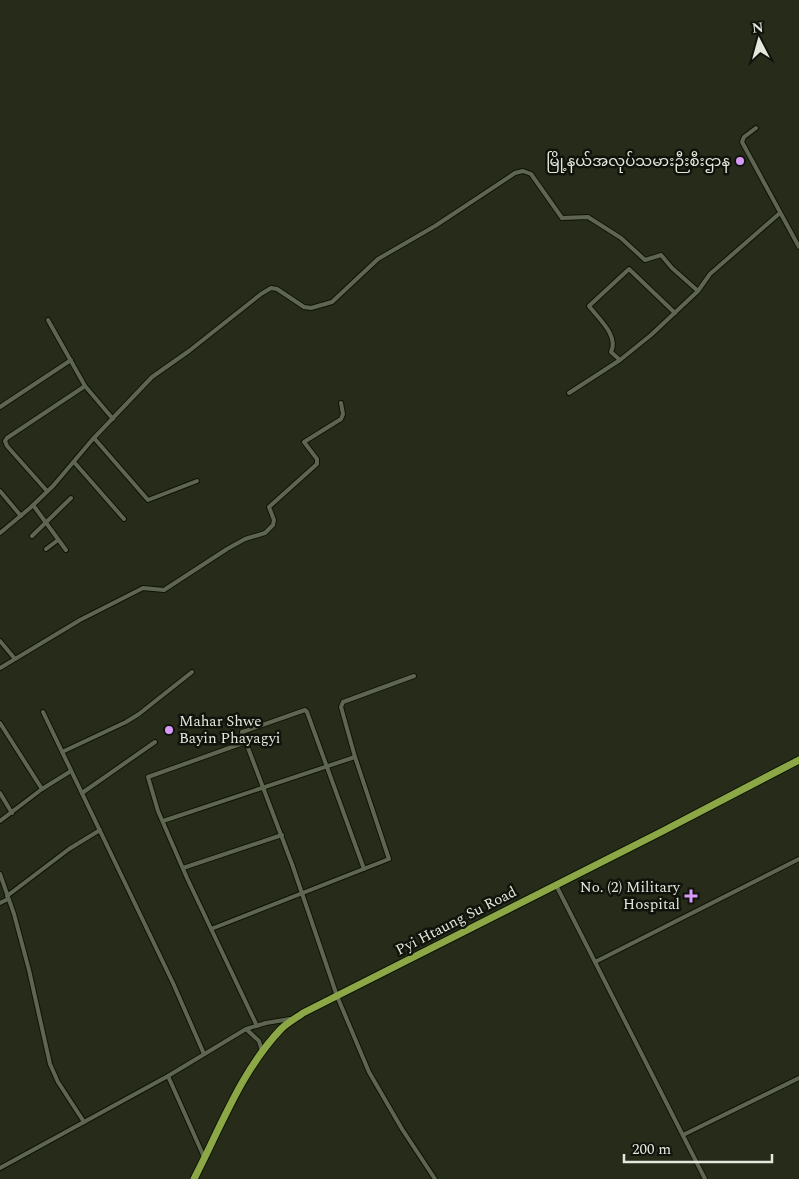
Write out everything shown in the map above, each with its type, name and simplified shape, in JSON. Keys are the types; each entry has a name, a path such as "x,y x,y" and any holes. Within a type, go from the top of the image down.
{"highway":[{"name":"Pyi Htaung Su Road","path":"194,1179 233,1100 262,1053 282,1028 296,1018 799,760"}],"street":[{"path":"756,128 742,142 799,247"},
{"path":"0,533 47,491 152,377 189,351 261,294 271,288 277,289 304,307 311,308 332,302 378,259 435,226 512,174 523,170 531,174 562,218 588,217 621,238 645,260 661,255 672,268 698,291"},
{"path":"569,393 620,360 698,291 710,274 780,213"},
{"path":"620,360 612,352 614,347 612,336 589,306 629,270 674,313"},
{"path":"48,320 85,386 113,418"},
{"path":"0,407 71,360"},
{"path":"47,491 7,446 5,441 85,386"},
{"path":"0,668 80,620 143,588 164,590 227,549 245,539 265,533 273,525 274,520 269,507 317,464 317,459 304,442 341,419 343,414 341,403"},
{"path":"94,438 148,500 197,481"},
{"path":"74,462 124,519"},
{"path":"0,491 21,516"},
{"path":"32,536 71,498"},
{"path":"33,505 66,550"},
{"path":"46,549 58,540"},
{"path":"0,640 15,659"},
{"path":"62,752 126,722 192,672"},
{"path":"211,930 389,859 355,757 341,707 343,702 414,676"},
{"path":"364,869 305,710 242,732 282,835 337,996 369,1072 402,1129 435,1179"},
{"path":"43,712 173,984 204,1054"},
{"path":"0,723 42,789"},
{"path":"82,793 155,742"},
{"path":"246,742 148,777 163,822 256,1026"},
{"path":"163,822 264,786 355,757"},
{"path":"0,821 42,789 71,771"},
{"path":"0,793 12,813"},
{"path":"0,903 69,849 100,830"},
{"path":"183,868 282,835"},
{"path":"595,962 799,860"},
{"path":"0,874 14,914 29,970 50,1064 58,1082 84,1122"},
{"path":"556,886 705,1179"},
{"path":"0,1168 168,1076 246,1029 296,1018"},
{"path":"246,1029 259,1041 262,1053"},
{"path":"168,1076 205,1159"},
{"path":"683,1135 799,1078"}],"place":[{"name":"မြို့နယ်အလုပ်သမားဉီးစီးဌာန","path":"740,161"},
{"name":"Mahar Shwe Bayin Phayagyi","path":"169,730"},
{"name":"No. (2) Military Hospital","path":"691,896"}]}
